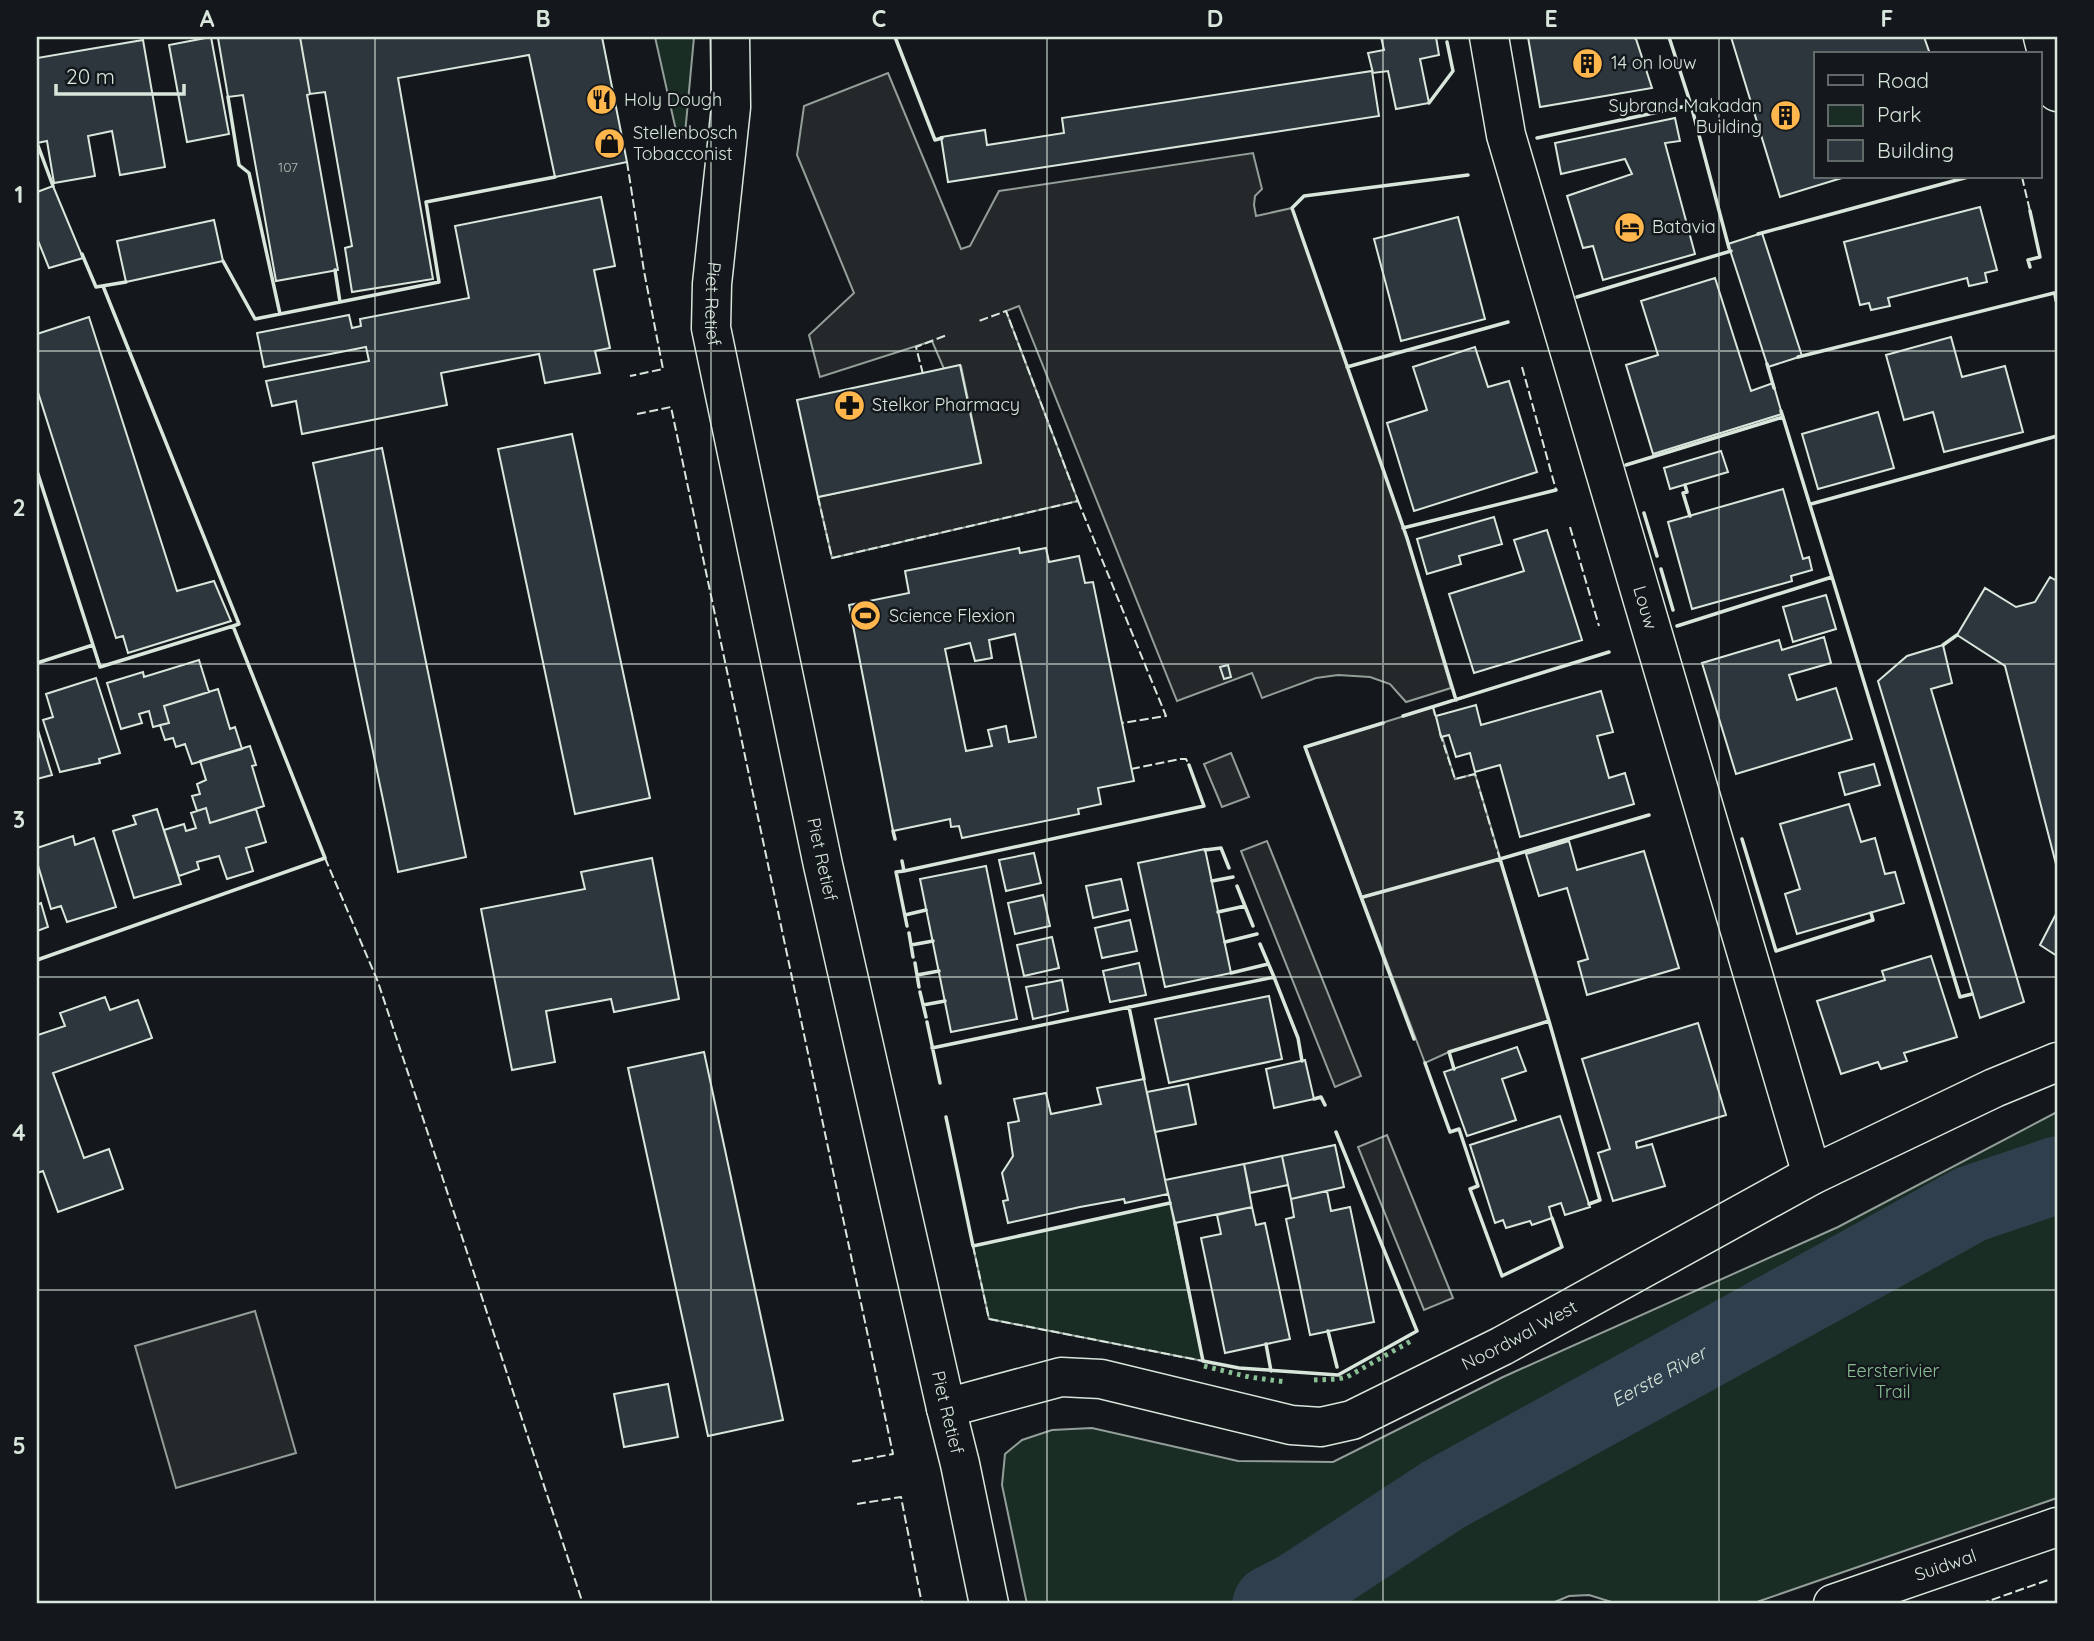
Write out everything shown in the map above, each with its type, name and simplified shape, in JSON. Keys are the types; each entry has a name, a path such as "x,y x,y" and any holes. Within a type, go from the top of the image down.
{"street":[{"name":"Piet Retief","path":"730,37 732,107"},
{"name":"Piet Retief","path":"748,37 732,107 712,284 711,328 826,876 960,1464 989,1604"},
{"name":"Louw","path":"1489,37 1506,135 1812,1175"},
{"path":"2043,37 2057,92"},
{"name":"Noordwal West","path":"946,1408 1061,1377 1101,1379 1291,1425 1321,1427 1352,1420 1502,1346 1812,1175 1994,1088 2057,1062"},
{"name":"Suidwal","path":"1833,1604 2057,1527"}],"green space":[{"path":"655,37 694,37 685,134 677,135"},
{"name":"Eersterivier Trail","path":"2057,1112 2057,1498 1751,1604 1618,1604 1589,1595 1569,1596 1550,1604 1027,1604 1002,1485 1005,1454 1022,1440 1052,1430 1092,1428 1238,1461 1333,1462 1503,1377 1838,1227"},
{"path":"1170,1203 1203,1361 989,1319 973,1246"}],"shaded area":[{"path":"888,73 961,249 970,246 999,191 1253,153 1262,189 1255,196 1256,216 1292,208 1407,538 1451,688 1406,702 1390,684 1370,677 1338,675 1316,678 1262,698 1252,673 1177,701 1019,306 1006,311 1078,501 832,558 818,497 981,462 961,366 944,369 932,341 820,377 809,335 854,293 797,155 804,106"},
{"path":"1433,707 1455,779 1475,774 1549,1021 1449,1052 1425,1063 1305,747"},
{"path":"1231,753 1249,797 1222,807 1204,764"},
{"path":"1267,841 1361,1076 1335,1087 1241,851"},
{"path":"1387,1135 1453,1298 1424,1310 1358,1147"},
{"path":"255,1311 296,1453 176,1488 135,1346"}],"building":[{"path":"211,37 229,134 187,142 169,45"},
{"path":"300,37 310,94 307,95 338,270 276,281 243,95 228,97 218,38"},
{"path":"300,37 602,37 627,162 555,177 529,55 398,78 433,279 352,292 345,248 352,246 325,92 310,94"},
{"path":"1381,37 1436,37 1439,55 1420,59 1429,103 1396,109 1388,71 1373,73 1368,53 1384,50"},
{"name":"14 on louw","path":"1528,37 1632,37 1636,39 1652,88 1540,107"},
{"name":"Sybrand Makadan Building","path":"1731,37 1924,37 1929,52 1814,52 1814,178 1842,178 1780,197"},
{"path":"143,40 165,167 120,175 112,131 88,136 95,176 54,183 47,141 37,143 37,58"},
{"path":"1372,71 1379,116 948,182 941,137 985,130 987,145 1064,133 1062,118"},
{"path":"1675,118 1680,141 1665,143 1695,254 1603,280 1593,246 1583,248 1567,196 1632,174 1625,159 1561,174 1555,143"},
{"path":"53,186 83,258 49,268 37,238 37,192"},
{"path":"601,197 615,266 594,270 610,348 595,351 600,373 545,383 539,354 441,373 447,405 302,434 296,401 272,406 266,381 369,361 366,347 264,367 257,333 349,315 352,328 361,326 360,319 469,298 455,226"},
{"path":"1980,207 1997,270 1985,273 1987,282 1969,286 1967,278 1888,298 1890,306 1871,310 1869,303 1860,305 1844,242"},
{"path":"1458,217 1485,319 1401,341 1374,239"},
{"path":"214,220 223,261 126,282 117,241"},
{"path":"1762,233 1802,356 1768,367 1728,244"},
{"path":"1715,278 1751,391 1773,383 1782,414 1653,454 1626,365 1658,355 1641,301"},
{"path":"89,317 177,591 214,581 231,621 128,653 123,636 116,638 37,389 37,334"},
{"path":"1951,337 1962,377 2005,366 2023,432 1944,452 1933,412 1904,420 1886,355"},
{"path":"1475,347 1488,387 1509,381 1537,472 1414,511 1387,423 1427,410 1413,367"},
{"path":"960,365 981,463 818,497 797,400"},
{"path":"1878,412 1894,468 1818,489 1802,434"},
{"path":"572,434 650,798 575,814 498,449"},
{"path":"382,448 466,857 398,872 313,463"},
{"path":"1721,451 1728,472 1670,489 1664,468"},
{"path":"1783,489 1803,559 1809,557 1812,570 1791,576 1792,581 1692,609 1668,522"},
{"path":"1494,517 1502,544 1459,556 1461,564 1427,574 1417,539"},
{"path":"1547,530 1582,640 1474,673 1449,594 1524,571 1514,540"},
{"path":"1019,548 1020,553 1046,548 1049,562 1079,556 1085,583 1093,582 1134,781 1098,788 1101,804 1078,809 1079,814 962,838 959,826 951,827 950,819 893,831 849,605 909,593 905,571","holes":["1015,634 1036,737 1009,742 1006,726 988,730 992,746 966,751 945,649 970,643 975,661 992,658 989,640"]},
{"path":"2050,577 2057,581 2057,868 2005,666 1957,635 1985,588 2016,607 2035,602"},
{"path":"1826,595 1836,629 1793,642 1783,607"},
{"path":"1824,637 1831,663 1789,675 1797,700 1836,688 1852,739 1736,774 1702,663 1779,640 1782,650"},
{"path":"1943,645 1952,683 1931,689 2024,1002 1980,1018 1878,681 1907,656"},
{"path":"199,660 209,692 164,706 169,723 153,727 149,711 139,714 142,723 121,729 107,683 143,672 144,677"},
{"path":"1228,665 1231,677 1224,679 1220,667"},
{"path":"96,678 120,753 99,759 100,763 60,772 43,720 53,717 46,694"},
{"path":"218,689 230,729 235,727 242,749 192,764 185,744 176,747 173,738 165,740 160,725 169,723 164,706"},
{"path":"1601,691 1613,732 1597,736 1609,778 1625,773 1634,804 1520,837 1500,765 1475,772 1470,753 1456,757 1449,735 1441,737 1436,716 1476,705 1481,725"},
{"path":"37,727 52,775 37,779"},
{"path":"250,746 256,765 252,766 264,806 210,823 206,808 197,811 192,796 200,794 197,784 206,780 200,761"},
{"path":"1874,764 1880,785 1845,795 1839,773"},
{"path":"1849,804 1861,842 1875,838 1885,874 1895,872 1904,903 1797,934 1785,894 1800,889 1780,824"},
{"path":"206,808 210,823 256,809 266,842 246,848 253,871 227,879 219,856 197,862 199,869 179,876 164,830 184,824 186,831 196,828 191,813"},
{"path":"157,809 181,884 134,898 113,831 136,824 133,816"},
{"path":"73,836 75,845 94,838 116,907 67,922 61,906 51,909 37,862 37,848"},
{"path":"1569,841 1577,870 1644,851 1679,968 1587,995 1578,962 1588,959 1567,888 1539,896 1526,854"},
{"path":"1205,849 1231,973 1165,987 1138,863"},
{"path":"1034,853 1041,883 1006,891 999,860"},
{"path":"652,858 679,999 614,1012 611,999 546,1011 555,1062 512,1070 481,909 585,889 581,872"},
{"path":"986,866 1017,1019 951,1032 920,879"},
{"path":"1121,879 1128,910 1093,918 1086,886"},
{"path":"1043,895 1050,926 1015,934 1008,903"},
{"path":"41,903 48,927 37,931 37,905"},
{"path":"2057,912 2057,956 2040,945"},
{"path":"1130,920 1137,951 1102,958 1095,928"},
{"path":"1052,937 1059,968 1024,976 1017,945"},
{"path":"1931,956 1957,1037 1904,1053 1907,1061 1881,1069 1878,1062 1841,1074 1817,1001 1885,980 1882,971"},
{"path":"1139,963 1146,995 1110,1002 1103,971"},
{"path":"1062,980 1068,1011 1033,1019 1026,987"},
{"path":"1269,996 1282,1059 1169,1083 1155,1019"},
{"path":"105,997 110,1010 138,1000 152,1038 53,1073 84,1158 109,1149 123,1189 58,1212 43,1171 37,1173 37,1032 38,1035 65,1026 60,1013"},
{"path":"1698,1023 1726,1115 1636,1142 1637,1148 1652,1144 1665,1186 1613,1201 1598,1153 1610,1149 1582,1059"},
{"path":"1517,1047 1526,1071 1502,1079 1516,1120 1467,1136 1444,1072"},
{"path":"704,1052 783,1420 708,1436 628,1068"},
{"path":"1305,1060 1314,1099 1274,1108 1266,1069"},
{"path":"1144,1079 1168,1194 1125,1203 1124,1199 1008,1223 1003,1201 1008,1200 1002,1173 1013,1156 1008,1123 1019,1121 1014,1099 1046,1093 1051,1114 1101,1104 1097,1088"},
{"path":"1188,1084 1196,1124 1155,1132 1147,1092"},
{"path":"1560,1116 1590,1207 1565,1215 1561,1203 1549,1207 1552,1218 1532,1225 1530,1221 1506,1228 1503,1220 1495,1223 1470,1145"},
{"path":"1335,1145 1344,1187 1291,1199 1282,1156"},
{"path":"1282,1156 1288,1185 1250,1193 1244,1164"},
{"path":"1244,1164 1252,1207 1175,1223 1165,1180"},
{"path":"1327,1191 1331,1211 1350,1207 1374,1322 1310,1335 1286,1219 1294,1217 1291,1199"},
{"path":"1252,1207 1256,1225 1265,1223 1290,1339 1225,1353 1201,1238 1221,1234 1217,1215"},
{"path":"668,1384 678,1437 624,1447 614,1394"}],"waterway":[{"name":"Eerste River","path":"1271,1604 1298,1590 1443,1495 1971,1204 2057,1175"}],"hedge":[{"path":"1314,1380 1347,1377 1411,1341"},
{"path":"1204,1366 1249,1377 1286,1382"}],"fence":[{"path":"627,162 663,369 630,376"},
{"path":"2022,178 2030,211"},
{"path":"2054,293 2057,309"},
{"path":"818,497 832,558 1078,501 1006,311 979,321"},
{"path":"923,374 916,347 947,335"},
{"path":"1522,367 1556,490"},
{"path":"637,414 671,407 893,1454 850,1462"},
{"path":"1078,501 1166,716 1122,723"},
{"path":"1570,527 1599,626"},
{"path":"1433,707 1436,719"},
{"path":"1440,733 1455,779 1475,774 1500,859"},
{"path":"1131,769 1180,759 1186,759 1189,765"},
{"path":"325,858 378,982 583,1604"},
{"path":"973,1246 989,1319 1203,1361"},
{"path":"857,1504 901,1497 922,1604"},
{"path":"1980,1604 2048,1580"}],"wall":[{"path":"895,37 935,140 942,138"},
{"path":"1669,37 1691,105"},
{"path":"1429,103 1453,71 1447,42"},
{"path":"228,97 239,165 249,173 280,314"},
{"path":"1537,138 1691,105 1729,248"},
{"path":"37,143 53,186"},
{"path":"1456,700 1407,538 1292,208 1304,196 1468,175"},
{"path":"335,270 340,302 439,282 426,202 555,177"},
{"path":"1758,234 1964,178"},
{"path":"2030,211 2040,257 2028,260 2030,267"},
{"path":"1577,297 1731,251"},
{"path":"82,254 96,287 126,282"},
{"path":"223,261 255,319 340,302"},
{"path":"103,286 239,624 233,626"},
{"path":"1798,357 2054,293"},
{"path":"1347,367 1508,322"},
{"path":"1767,364 1774,388"},
{"path":"1626,465 1783,417 1781,411"},
{"path":"1677,626 1832,577 1783,417"},
{"path":"1811,504 2057,436"},
{"path":"37,471 93,645"},
{"path":"1685,485 1687,492 1683,493 1690,516"},
{"path":"1403,528 1556,490"},
{"path":"1644,513 1657,556"},
{"path":"1661,569 1673,610"},
{"path":"1832,577 1960,997 1972,994"},
{"path":"37,663 93,645 100,667 233,626 325,858 37,960"},
{"path":"1943,645 1957,635"},
{"path":"1403,716 1609,652"},
{"path":"1383,723 1305,747 1414,1039"},
{"path":"902,861 904,871 1204,806 1189,765"},
{"path":"1500,859 1649,815"},
{"path":"893,831 895,839"},
{"path":"1742,839 1776,951 1873,920 1871,913"},
{"path":"1205,850 1221,848 1229,868"},
{"path":"1363,897 1500,859 1549,1021"},
{"path":"904,871 896,872 907,926"},
{"path":"1212,881 1233,877"},
{"path":"1237,886 1253,926"},
{"path":"1218,912 1245,906"},
{"path":"905,915 926,910"},
{"path":"909,933 913,957"},
{"path":"1225,942 1257,934"},
{"path":"911,945 933,941"},
{"path":"1260,944 1274,977"},
{"path":"915,963 919,987"},
{"path":"1231,973 1268,964"},
{"path":"917,975 939,971"},
{"path":"932,1048 1274,977 1298,1038 1302,1061"},
{"path":"920,992 926,1017"},
{"path":"923,1005 945,1001"},
{"path":"1129,1007 1144,1079"},
{"path":"1454,1069 1449,1052 1549,1021 1600,1200 1589,1204"},
{"path":"927,1022 940,1083"},
{"path":"1425,1063 1450,1132 1459,1129 1478,1186 1470,1189 1502,1276 1562,1247 1552,1218"},
{"path":"1314,1099 1321,1097 1325,1105"},
{"path":"946,1117 973,1246 1170,1203"},
{"path":"1175,1223 1203,1361 1239,1368 1338,1375 1417,1331 1336,1132"},
{"path":"1328,1331 1337,1367"},
{"path":"1266,1344 1271,1371"}],"place":[{"name":"14 on louw","path":"1588,63"},
{"name":"Holy Dough","path":"601,100"},
{"name":"Sybrand Makadan Building","path":"1785,116"},
{"name":"Stellenbosch Tobacconist","path":"610,143"},
{"name":"Batavia","path":"1629,227"},
{"name":"Stelkor Pharmacy","path":"849,405"},
{"name":"Science Flexion","path":"866,616"}]}
